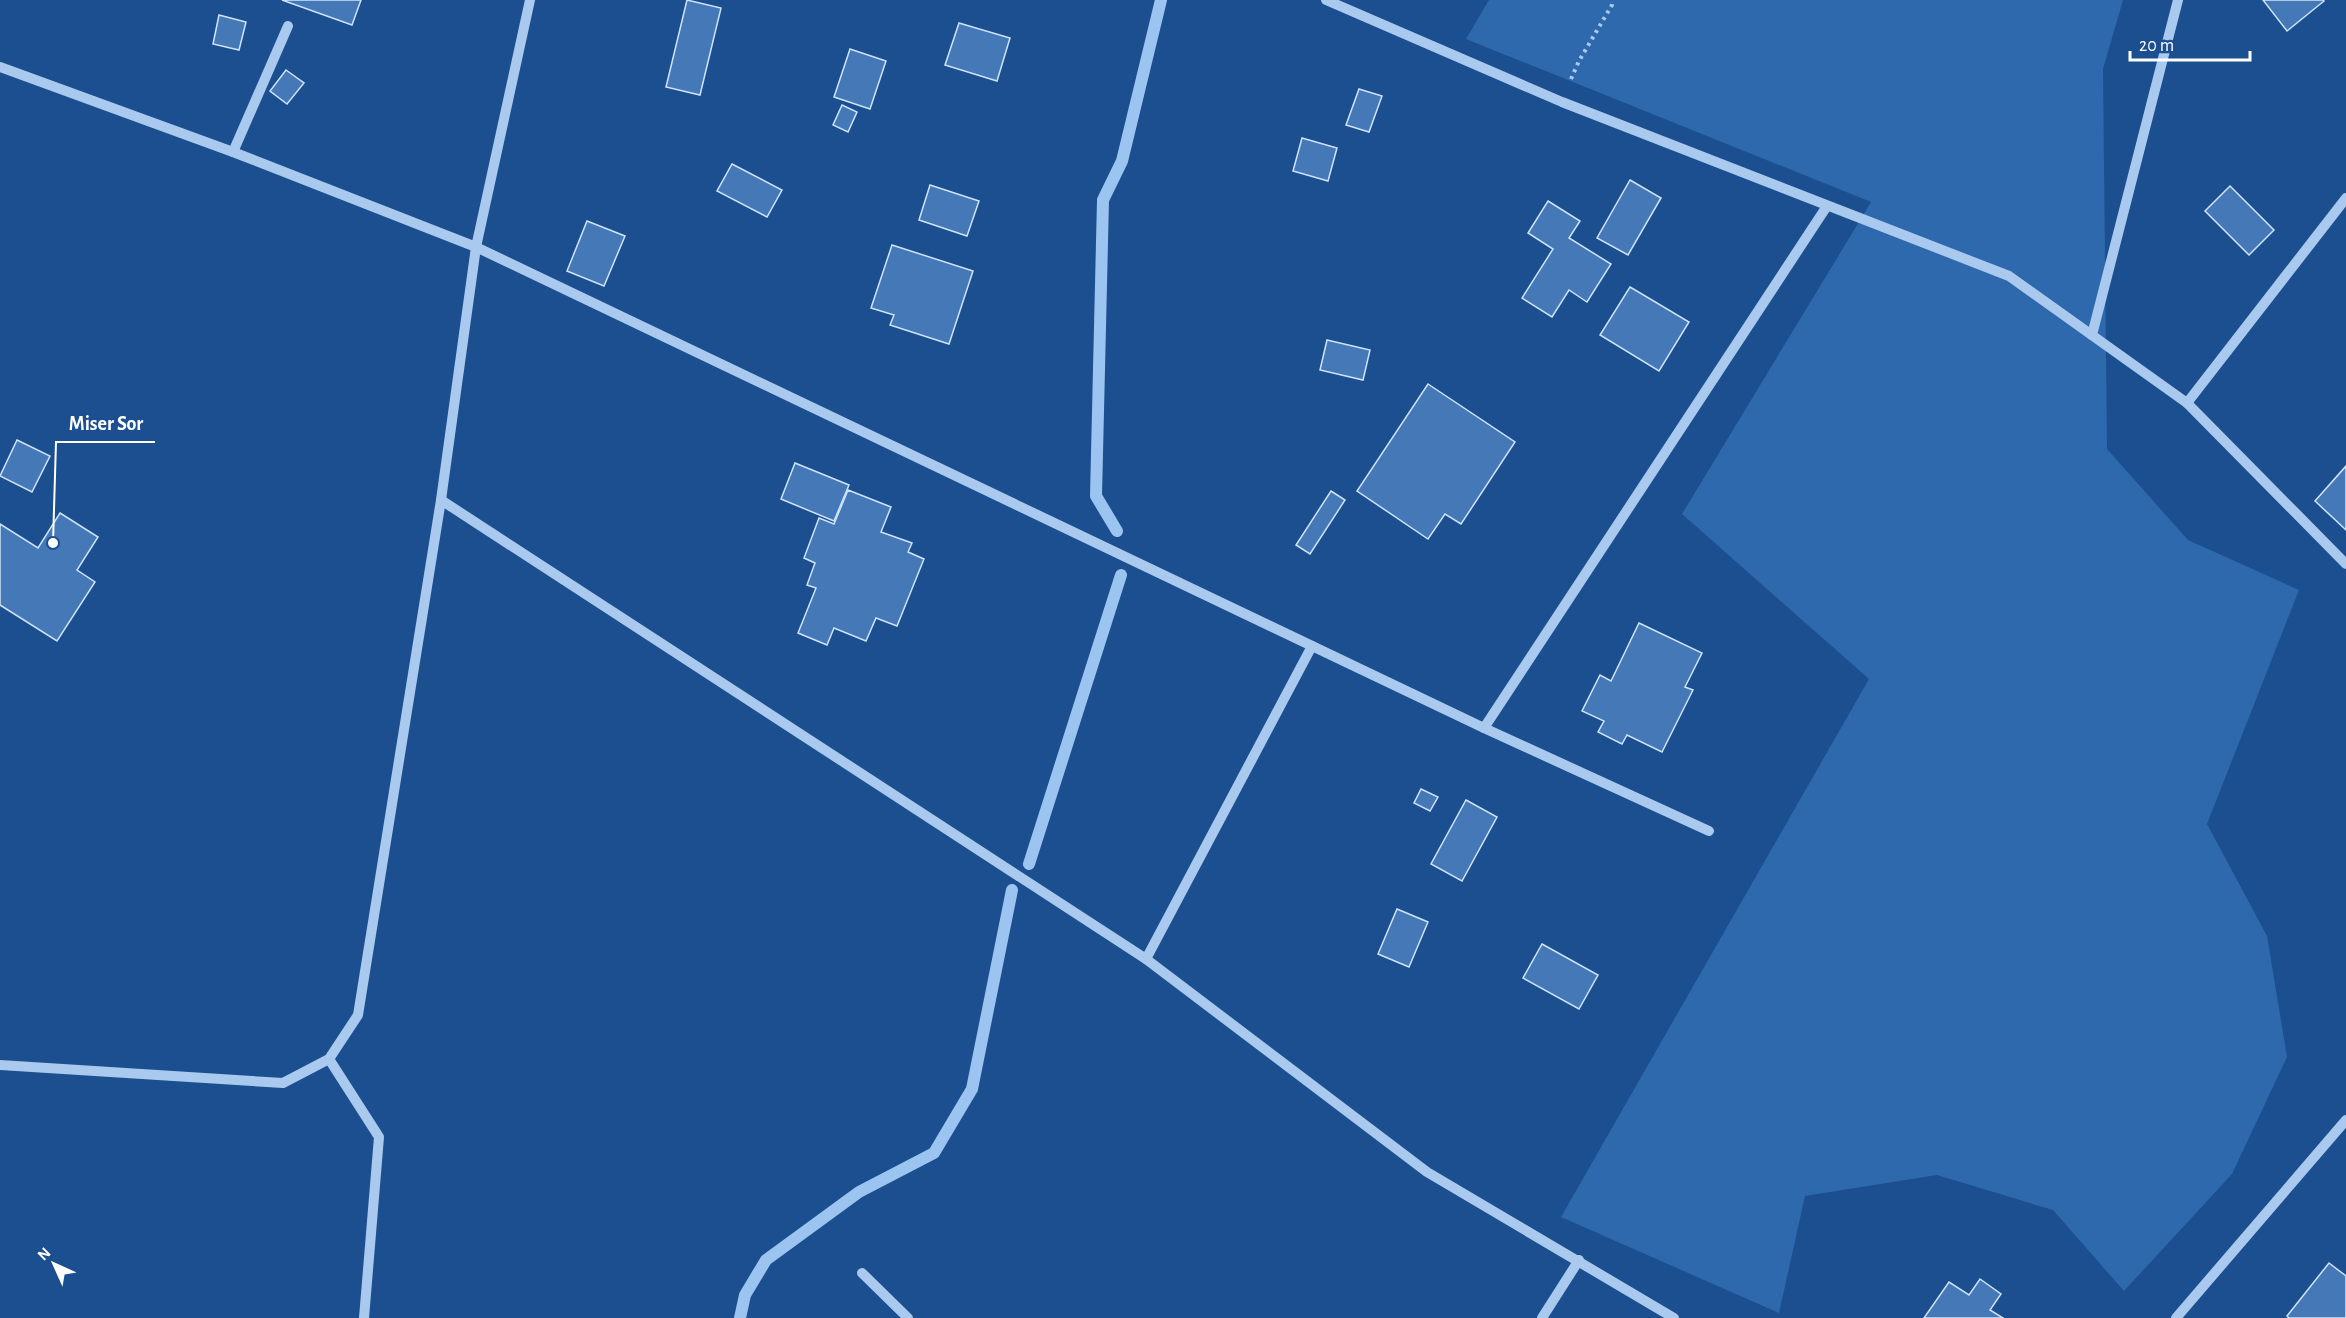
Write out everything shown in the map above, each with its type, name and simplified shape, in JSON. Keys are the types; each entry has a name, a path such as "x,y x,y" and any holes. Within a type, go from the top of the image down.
{"street":[{"path":"0,1065 283,1083 329,1059 358,1016 441,500 476,248 530,0"},
{"path":"1326,0 1562,102 2009,276 2187,403 2346,564"},
{"path":"2092,335 2178,0"},
{"path":"233,152 288,26"},
{"path":"0,67 233,152 476,248 1484,728 1709,831"},
{"path":"2187,403 2346,198"},
{"path":"1484,728 1827,206"},
{"path":"441,500 1146,959 1427,1172 1674,1318"},
{"path":"1146,959 1312,646"},
{"path":"329,1059 379,1137 364,1318"},
{"path":"2176,1318 2346,1120"},
{"path":"1542,1318 1579,1260"},
{"path":"862,1273 908,1318"}],"path":[{"path":"1562,102 1579,61 1613,0"}],"shaded area":[{"path":"1489,0 2123,0 2103,69 2107,449 2188,540 2299,590 2207,824 2267,936 2287,1057 2232,1174 2124,1291 2053,1210 1937,1175 1805,1196 1779,1313 1561,1217 1869,679 1682,514 1871,202 1466,39"}],"building":[{"path":"282,0 361,0 352,25"},
{"path":"687,0 721,8 700,95 666,87"},
{"path":"2263,0 2323,0 2324,1 2287,31"},
{"path":"219,15 246,22 239,50 213,44"},
{"path":"959,23 1010,38 997,81 945,65"},
{"path":"850,49 886,61 870,109 834,97"},
{"path":"286,70 304,83 287,104 270,91"},
{"path":"1359,89 1382,96 1369,132 1346,125"},
{"path":"842,105 857,112 848,132 833,125"},
{"path":"1302,138 1337,148 1328,181 1293,171"},
{"path":"732,164 782,190 767,217 717,191"},
{"path":"1630,180 1661,198 1628,255 1597,238"},
{"path":"930,185 979,201 967,236 919,220"},
{"path":"2230,186 2274,230 2249,255 2205,211"},
{"path":"1548,201 1580,221 1569,238 1611,264 1587,302 1569,290 1552,317 1522,298 1553,249 1528,233"},
{"path":"587,221 625,236 604,286 567,271"},
{"path":"892,245 973,271 949,344 890,325 894,315 871,308"},
{"path":"1630,287 1689,322 1659,371 1600,335"},
{"path":"1327,340 1370,350 1363,380 1320,370"},
{"path":"1428,384 1515,442 1461,524 1445,514 1428,539 1357,491"},
{"path":"17,440 50,456 32,492 0,476"},
{"path":"795,463 849,485 834,521 781,499"},
{"path":"2346,466 2346,530 2315,501"},
{"path":"848,490 891,507 881,532 912,543 908,552 924,559 897,626 876,618 866,641 834,628 827,645 798,633 816,588 807,585 815,563 804,558 819,518 834,524"},
{"path":"1331,491 1345,500 1310,554 1296,545"},
{"path":"60,513 98,537 77,570 95,582 57,641 0,605 0,524 38,548"},
{"path":"1639,623 1702,653 1685,687 1693,690 1662,752 1627,735 1622,744 1598,732 1604,721 1582,711 1600,675 1611,681"},
{"path":"1421,789 1438,797 1430,811 1414,803"},
{"path":"1466,800 1497,817 1462,881 1431,864"},
{"path":"1397,909 1428,922 1409,967 1378,954"},
{"path":"1542,944 1598,975 1579,1009 1523,978"},
{"path":"2329,1263 2346,1276 2346,1318 2289,1318 2287,1316"},
{"path":"1980,1279 2001,1294 1990,1310 2003,1318 1924,1318 1949,1282 1969,1295"}],"waterway":[{"path":"1117,531 1096,496 1103,200 1122,161 1161,0"},
{"path":"1029,864 1121,575"},
{"path":"740,1318 745,1295 766,1260 859,1192 934,1153 972,1089 1012,890"}],"place":[{"name":"Miser Sor","path":"53,543"}]}
